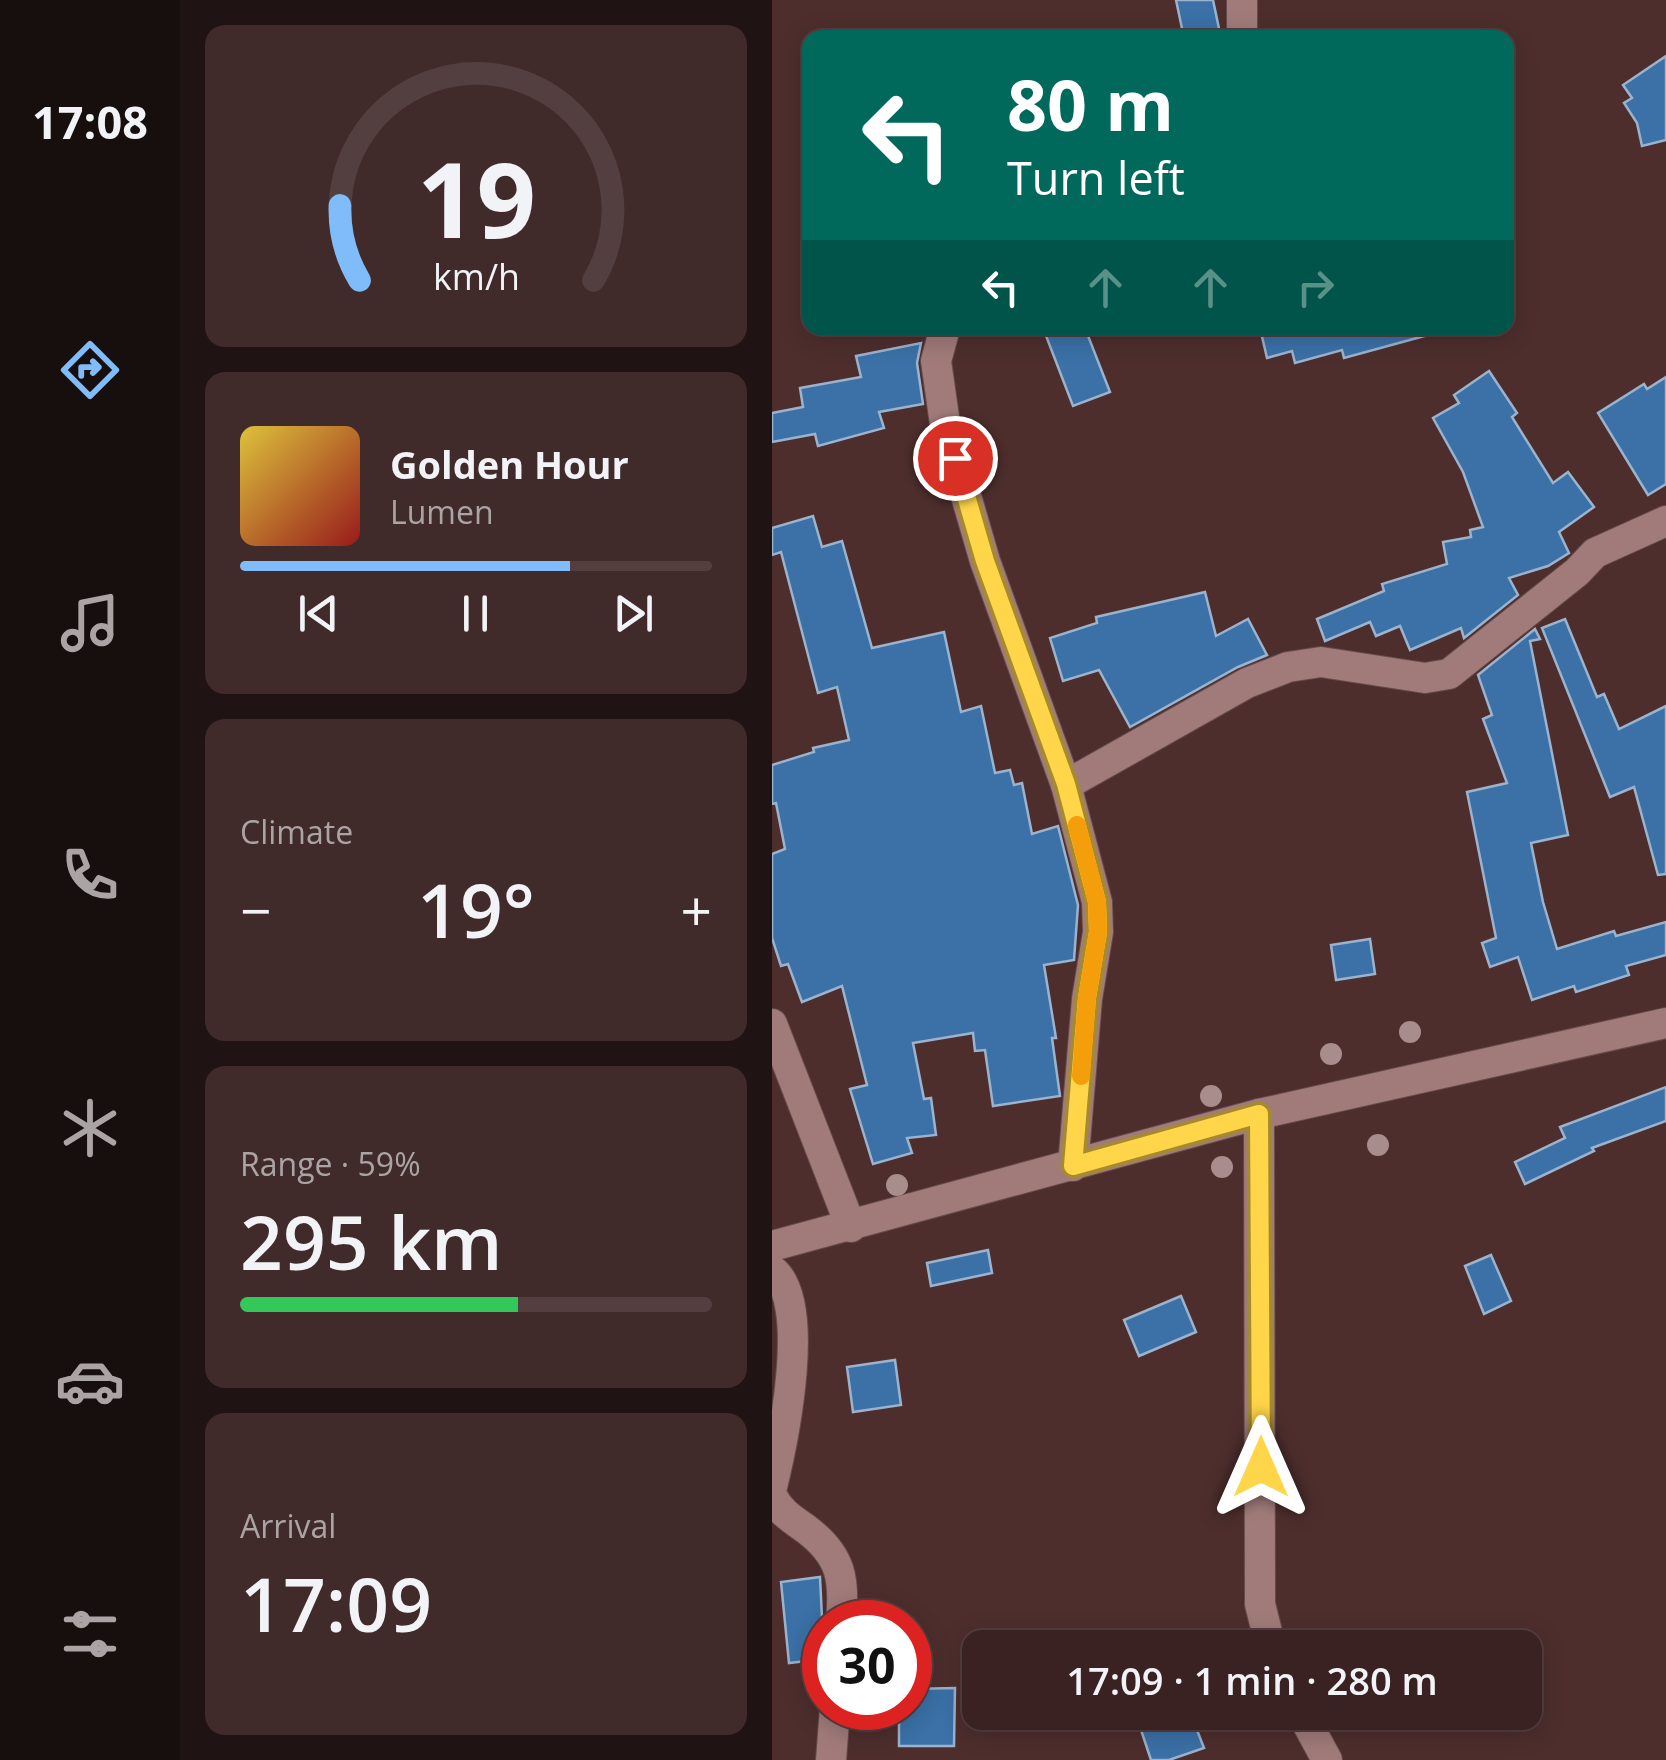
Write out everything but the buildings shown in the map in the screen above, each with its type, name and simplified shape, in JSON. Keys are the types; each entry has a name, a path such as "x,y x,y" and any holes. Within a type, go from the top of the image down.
{"street":[{"path":"1242,0 1242,30"},
{"path":"942,335 936,361 946,424 985,561 1066,784 1094,886 1098,932 1087,998 1073,1166"},
{"path":"1066,784 1247,683 1288,667 1321,662 1425,678 1448,674 1578,572 1595,554 1666,522"},
{"path":"772,1246 1259,1114 1666,1023"},
{"path":"772,1024 851,1226"},
{"path":"1259,1114 1260,1604 1266,1630"},
{"path":"772,1270 782,1278 794,1322 772,1487"},
{"path":"772,1496 780,1510 824,1542 840,1567 844,1600"},
{"path":"831,1760 833,1730"},
{"path":"1311,1730 1327,1760"}],"slow traffic":[{"path":"1077,825 1097,902 1098,932 1087,998 1081,1076"}],"route":[{"path":"955,458 985,561 1066,784 1097,902 1098,932 1087,998 1073,1166 1259,1114 1261,1467"}]}
